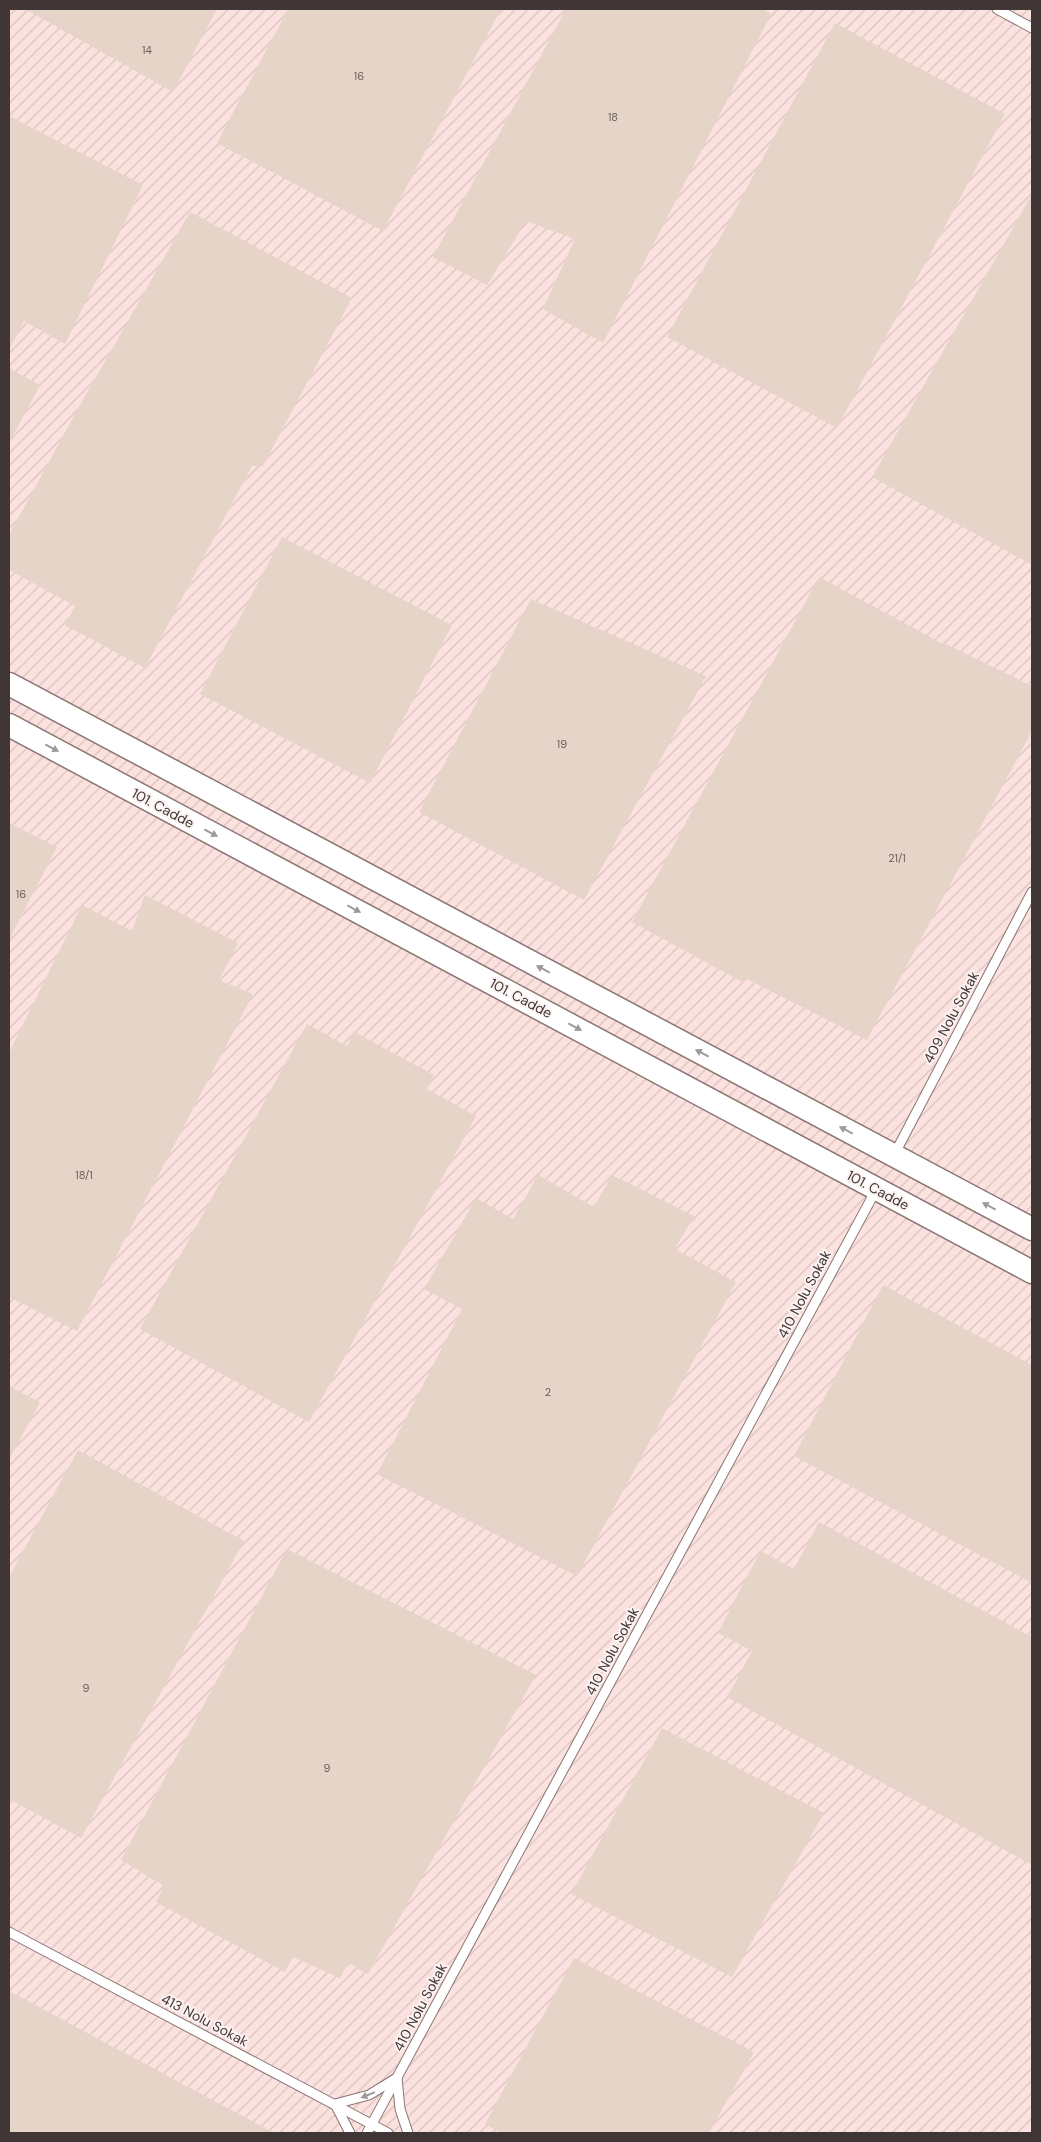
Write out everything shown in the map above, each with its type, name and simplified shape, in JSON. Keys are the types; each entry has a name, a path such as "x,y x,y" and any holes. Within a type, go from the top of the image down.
{"street":[{"path":"9,684 1032,1229"},
{"name":"101. Cadde","path":"9,726 1032,1272"}],"lane":[{"path":"997,9 1032,28"},
{"name":"409 Nolu Sokak","path":"894,1155 1032,892"},
{"name":"410 Nolu Sokak","path":"367,2133 876,1190"},
{"name":"413 Nolu Sokak","path":"9,1932 388,2133"},
{"path":"350,2133 335,2104 369,2095 397,2078 400,2109 408,2133"}],"shaded area":[{"path":"9,9 1032,9 1032,2133 9,2133"}],"building":[{"path":"25,9 217,9 173,92"},
{"path":"288,9 501,9 383,231 217,143"},
{"path":"566,9 763,9 771,14 603,343 543,309 575,239 526,221 487,285 433,257"},
{"path":"835,23 1005,114 837,428 667,337"},
{"path":"9,116 143,185 65,344 24,321 9,350"},
{"path":"1032,194 1032,565 872,477"},
{"path":"190,212 352,298 263,466 252,466 145,668 65,625 75,606 9,570 9,535 80,405"},
{"path":"9,368 40,385 9,443"},
{"path":"282,537 452,625 370,783 200,694"},
{"path":"819,577 945,645 1032,686 1032,731 867,1040 747,979 744,983 632,922"},
{"path":"531,599 706,676 584,900 419,812"},
{"path":"9,823 57,847 9,940"},
{"path":"145,895 238,943 219,980 253,994 77,1331 9,1297 9,1053 82,905 132,931"},
{"path":"307,1024 347,1046 354,1032 434,1075 427,1089 476,1116 309,1422 140,1329"},
{"path":"538,1175 594,1207 612,1175 694,1216 675,1249 736,1282 577,1576 377,1474 462,1309 424,1289 476,1198 513,1219"},
{"path":"883,1285 1032,1365 1032,1583 794,1456"},
{"path":"9,1386 40,1402 9,1460"},
{"path":"78,1450 244,1541 81,1838 9,1799 9,1577"},
{"path":"819,1522 1032,1637 1032,1865 727,1697 752,1651 718,1633 743,1584 761,1551 794,1569"},
{"path":"287,1549 536,1675 368,1974 348,1963 340,1978 293,1957 285,1972 156,1902 164,1886 121,1860"},
{"path":"662,1728 824,1813 732,1977 571,1894"},
{"path":"574,1958 754,2052 709,2133 501,2133 485,2124"},
{"path":"9,1991 274,2133 9,2133"}]}
